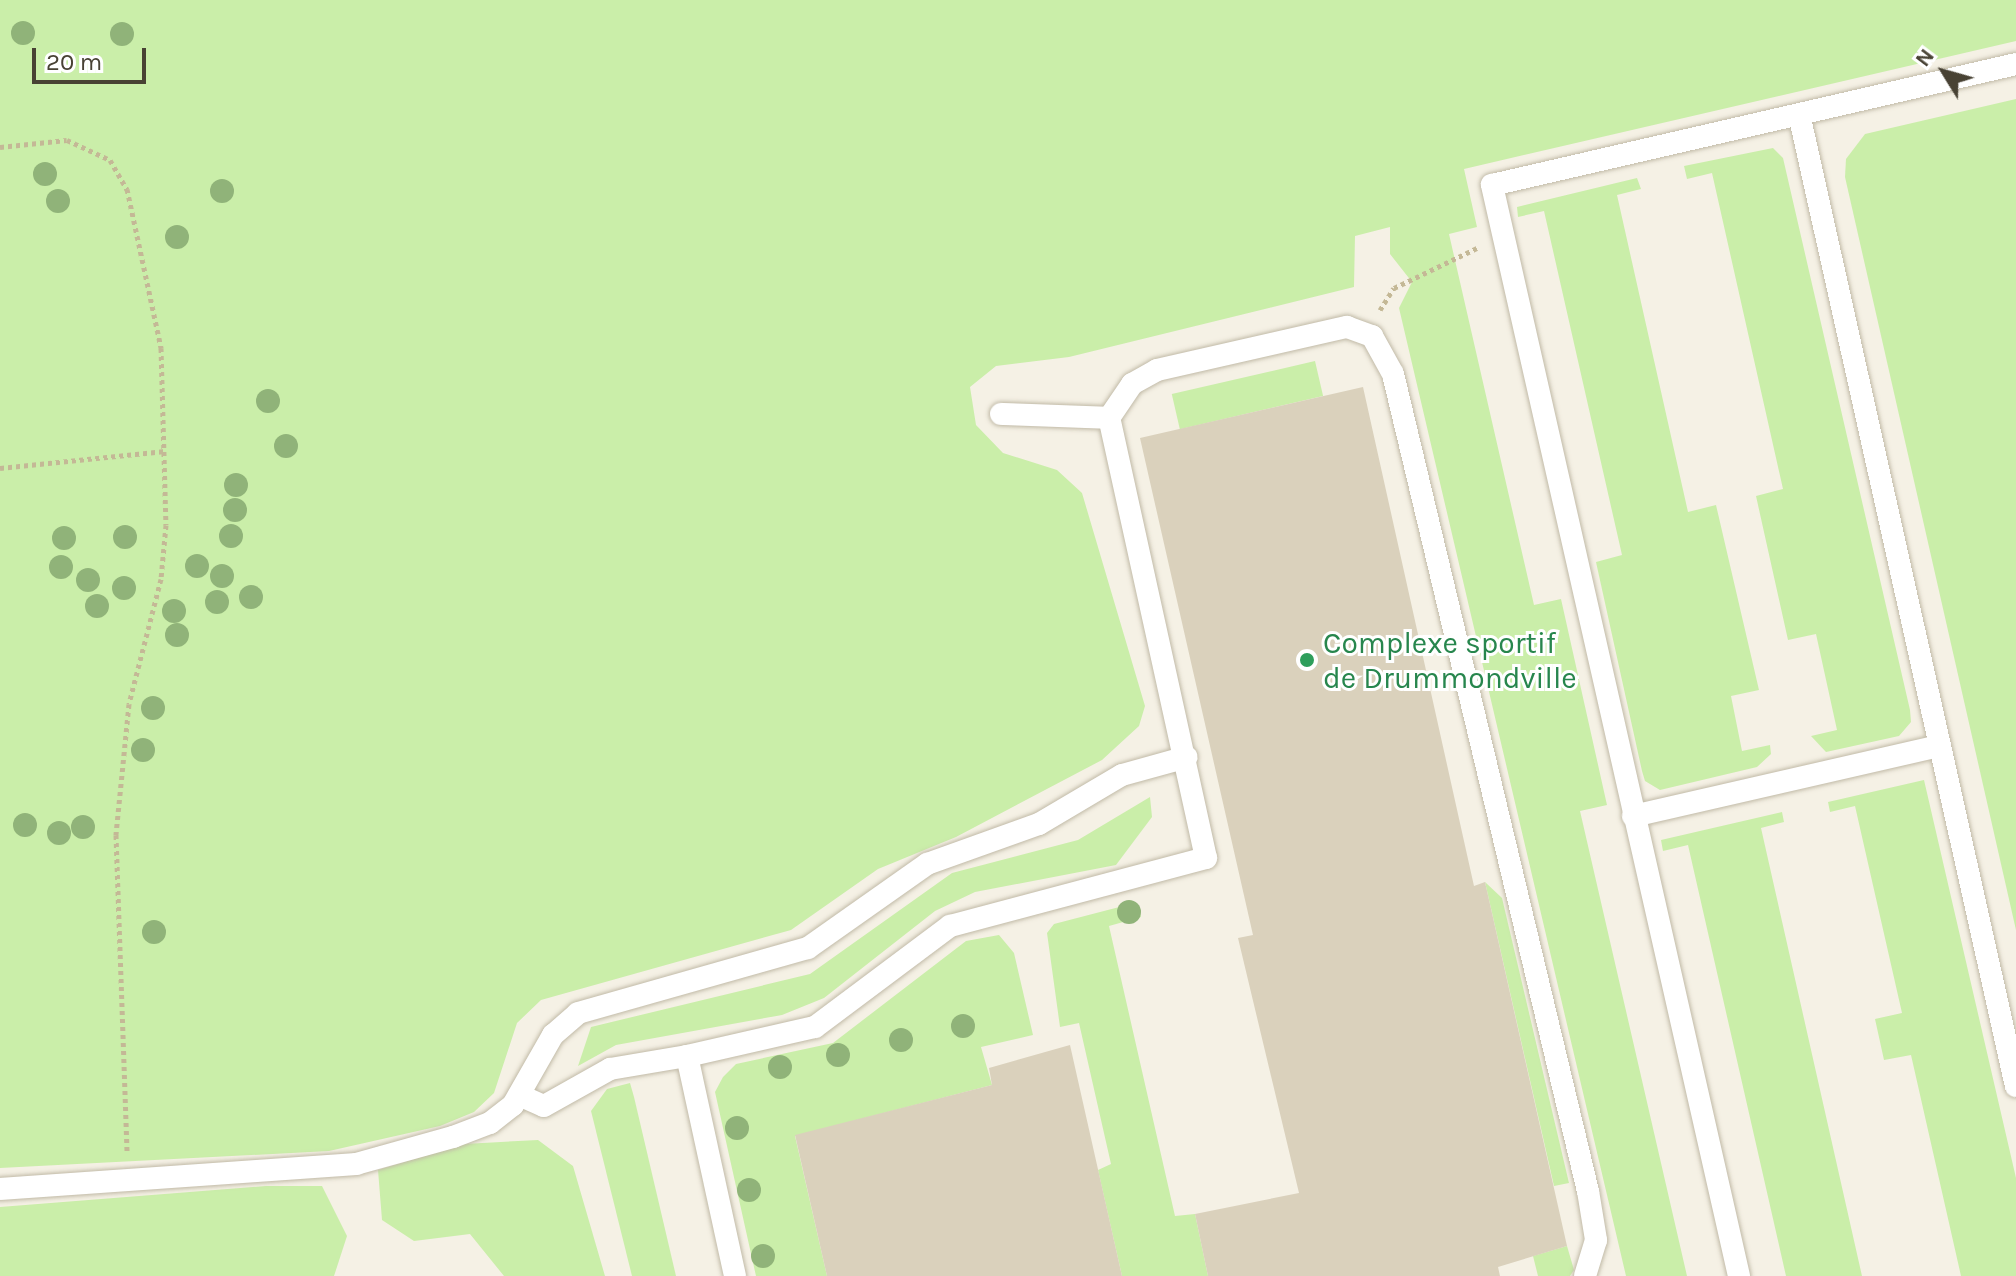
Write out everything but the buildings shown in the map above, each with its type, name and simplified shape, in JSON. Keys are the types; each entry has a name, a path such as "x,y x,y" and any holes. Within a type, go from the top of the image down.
{"lane":[{"path":"1739,1276 1492,185 2016,64"},
{"path":"1799,114 2016,1086"},
{"path":"519,1095 544,1106 610,1069 687,1056 831,1020 950,926 1206,858 1187,757 1109,418 1132,384 1157,370 1347,327 1367,332 1393,374 1588,1191 1596,1240 1585,1276"},
{"path":"1001,414 1109,418"},
{"path":"1633,816 1939,746"},
{"path":"0,1189 356,1164 490,1123 519,1095 553,1035 578,1013 808,948 927,864 1039,824 1122,775 1187,757"},
{"path":"687,1056 735,1276"}],"path":[{"path":"0,147 67,140 91,147 110,160 127,189 161,348 165,451 161,579 129,704 116,835 128,1181"},
{"path":"1367,332 1394,288 1454,254 1505,240"},
{"path":"0,468 165,451"}],"green space":[{"path":"0,0 2016,0 2016,41 1464,169 1477,227 1449,234 1534,605 1561,599 1607,805 1580,811 1687,1276 1626,1276 1399,308 1412,282 1390,254 1390,227 1355,236 1354,287 1069,357 996,366 970,387 976,425 1003,453 1057,470 1082,493 1145,706 1139,726 1102,760 956,837 878,869 791,930 541,1000 517,1023 494,1093 474,1112 440,1126 329,1151 0,1168"},
{"path":"2016,99 2016,930 1845,177 1846,159 1865,134"},
{"path":"1773,148 1783,158 1910,710 1911,722 1899,736 1826,752 1811,736 1837,730 1816,634 1788,640 1756,496 1783,489 1712,173 1687,179 1684,166"},
{"path":"1637,178 1641,189 1617,195 1688,512 1716,505 1759,690 1731,696 1742,751 1770,745 1771,754 1757,767 1660,790 1645,781 1642,771 1596,562 1622,555 1544,211 1518,217 1517,207"},
{"path":"1315,361 1323,396 1180,429 1172,394"},
{"path":"1924,780 2016,1178 2016,1276 1961,1276 1911,1055 1884,1060 1875,1019 1902,1013 1855,806 1830,812 1828,802"},
{"path":"1150,797 1152,817 1116,865 975,892 935,911 824,998 782,1015 616,1045 578,1066 591,1027 810,974 952,873 1078,840"},
{"path":"1782,812 1784,822 1761,828 1862,1276 1786,1276 1688,845 1663,851 1661,840"},
{"path":"1485,882 1502,898 1569,1183 1554,1186"},
{"path":"1127,905 1138,906 1141,917 1109,926 1175,1216 1195,1214 1208,1276 1122,1276 1098,1170 1111,1164 1079,1023 1060,1027 1047,933 1054,924"},
{"path":"999,935 1014,953 1033,1035 981,1047 992,1085 795,1136 827,1276 756,1276 715,1092 723,1077 736,1064 833,1043 966,941"},
{"path":"630,1083 676,1276 632,1276 591,1111 607,1089"},
{"path":"538,1140 573,1166 605,1276 504,1276 470,1234 414,1241 382,1220 378,1170 464,1144"},
{"path":"266,1186 322,1186 347,1236 334,1276 0,1276 0,1207"},
{"path":"1567,1246 1574,1270 1570,1276 1538,1276 1533,1256"}],"place":[{"name":"Complexe sportif de Drummondville","path":"1307,660"}]}
